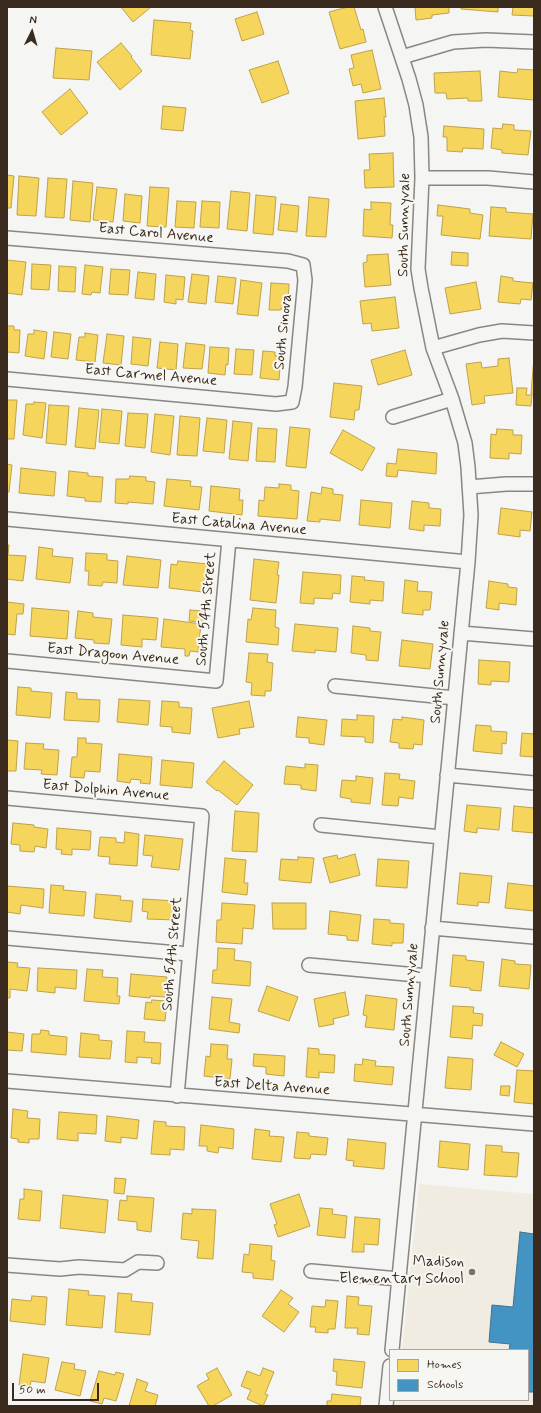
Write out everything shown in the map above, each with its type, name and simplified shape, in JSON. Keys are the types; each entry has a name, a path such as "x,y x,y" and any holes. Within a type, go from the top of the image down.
{"street":[{"name":"South Sunnyvale","path":"385,7 416,104 421,137 422,178 418,269 433,348 452,399 465,443 471,515 468,562 392,1349"},
{"path":"402,57 454,42 486,40 534,42"},
{"path":"422,178 488,178 534,182"},
{"name":"East Carol Avenue","path":"7,238 288,261 303,264"},
{"name":"South Sinova","path":"292,402 295,387 305,280 303,264"},
{"path":"433,348 479,335 502,331 534,333"},
{"name":"East Carmel Avenue","path":"7,379 276,404 292,402"},
{"path":"393,416 452,399"},
{"path":"469,487 506,484 534,484"},
{"name":"East Catalina Avenue","path":"7,519 468,562"},
{"name":"South 54th Street","path":"216,681 229,540"},
{"path":"461,633 534,639"},
{"name":"East Dragoon Avenue","path":"7,661 216,681"},
{"path":"335,686 455,698"},
{"path":"447,775 534,783"},
{"name":"East Dolphin Avenue","path":"7,798 202,816"},
{"name":"South 54th Street","path":"177,1096 202,816"},
{"path":"321,825 441,837"},
{"path":"432,928 534,938"},
{"path":"7,938 189,954"},
{"path":"309,964 428,976"},
{"name":"East Delta Avenue","path":"7,1081 534,1124"},
{"path":"7,1265 60,1269 79,1267 125,1270 138,1262 157,1264"},
{"path":"311,1271 399,1279"},
{"path":"386,1406 389,1376"}],"shaded area":[{"name":"Madison Elementary School","path":"419,1184 534,1194 534,1406 396,1406 397,1401 529,1401 529,1349 402,1349"}],"building: Homes":[{"path":"121,7 151,7 133,22"},
{"path":"354,7 361,30 363,29 366,42 340,49 329,12"},
{"path":"415,7 449,7 449,13 432,15 432,18 416,20"},
{"path":"461,7 498,7 498,12 461,9"},
{"path":"513,7 534,7 534,16 512,15"},
{"path":"257,12 264,34 242,41 235,19"},
{"path":"154,20 191,23 190,30 193,31 190,59 151,55"},
{"path":"121,43 142,71 120,90 97,62"},
{"path":"56,48 92,51 89,80 53,78"},
{"path":"372,50 381,89 363,93 361,84 353,86 349,69 354,68 351,55"},
{"path":"278,61 289,93 262,103 249,70"},
{"path":"518,69 534,70 534,100 498,97 500,71 517,73"},
{"path":"480,71 482,101 468,101 468,98 447,99 446,93 435,93 434,73"},
{"path":"70,89 88,113 61,135 42,112"},
{"path":"384,98 386,117 384,117 385,136 358,139 355,101"},
{"path":"163,106 186,108 183,131 161,129"},
{"path":"503,124 514,125 514,130 531,131 528,155 502,153 502,150 491,148 493,128 502,129"},
{"path":"444,126 484,129 483,149 463,148 462,152 447,151 447,137 443,137"},
{"path":"393,153 394,187 365,188 364,170 370,170 369,154"},
{"path":"7,175 14,176 11,208 7,208"},
{"path":"19,176 39,178 36,216 17,215"},
{"path":"48,178 67,179 64,218 45,217"},
{"path":"73,181 93,183 90,222 70,220"},
{"path":"97,187 117,189 113,222 93,220"},
{"path":"150,187 169,188 166,227 147,226"},
{"path":"231,191 250,193 247,231 227,229"},
{"path":"125,194 142,196 140,223 123,221"},
{"path":"256,195 276,197 273,235 253,233"},
{"path":"309,197 329,199 326,237 306,236"},
{"path":"177,201 196,202 194,228 175,227"},
{"path":"202,201 220,202 219,228 200,227"},
{"path":"371,202 391,203 390,225 393,225 392,238 363,236 364,209 371,210"},
{"path":"281,204 299,206 297,232 278,230"},
{"path":"438,205 470,209 470,213 483,215 480,239 441,235 443,216 437,216"},
{"path":"491,207 506,208 506,212 533,214 531,239 489,236"},
{"path":"452,252 468,253 468,266 451,265"},
{"path":"388,254 391,285 365,287 363,263 367,262 367,255"},
{"path":"7,260 26,262 22,295 7,293"},
{"path":"32,264 51,265 49,290 31,289"},
{"path":"85,265 103,267 100,293 92,292 91,295 82,294"},
{"path":"59,266 76,267 75,292 58,291"},
{"path":"111,269 130,270 128,295 109,294"},
{"path":"138,272 156,274 154,300 135,298"},
{"path":"192,274 209,276 206,304 188,302"},
{"path":"166,275 185,277 183,300 176,299 176,304 164,302"},
{"path":"218,276 236,278 233,304 215,302"},
{"path":"501,276 513,278 513,281 533,283 531,300 521,299 520,304 498,302"},
{"path":"241,280 262,283 258,316 237,314"},
{"path":"476,282 481,309 450,314 445,288"},
{"path":"271,283 289,284 288,308 281,308 281,310 269,310"},
{"path":"395,297 399,328 372,331 371,323 363,324 360,301"},
{"path":"7,326 14,326 14,330 20,330 19,353 7,352"},
{"path":"34,330 47,332 44,359 25,356 28,334 34,334"},
{"path":"54,332 71,334 68,359 51,357"},
{"path":"85,333 98,335 95,362 76,360 79,337 85,337"},
{"path":"107,334 124,336 121,365 103,363"},
{"path":"133,337 151,339 148,366 131,364"},
{"path":"160,342 178,344 176,370 157,368"},
{"path":"186,343 205,345 202,369 183,368"},
{"path":"210,347 229,348 228,365 226,364 225,375 208,373"},
{"path":"236,349 254,350 252,375 234,374"},
{"path":"405,350 412,375 378,385 371,360"},
{"path":"263,351 275,352 275,356 281,356 279,380 260,378"},
{"path":"534,357 534,394 531,394"},
{"path":"509,358 513,393 484,396 485,403 472,405 466,364 481,362 482,368 498,366 498,359"},
{"path":"334,383 362,386 359,410 355,410 354,420 330,417"},
{"path":"517,388 527,388 526,395 532,395 531,406 516,405"},
{"path":"7,400 17,400 14,439 7,439"},
{"path":"34,402 46,403 42,438 23,435 26,404 34,404"},
{"path":"49,405 69,406 66,445 46,443"},
{"path":"79,408 99,410 95,449 75,447"},
{"path":"102,409 122,411 119,444 99,442"},
{"path":"128,413 148,414 145,448 125,446"},
{"path":"155,414 174,416 170,455 151,452"},
{"path":"180,416 200,418 197,456 177,455"},
{"path":"207,418 227,420 224,453 203,451"},
{"path":"233,421 252,423 248,461 229,459"},
{"path":"290,427 310,429 306,468 286,466"},
{"path":"258,428 277,429 275,462 256,461"},
{"path":"497,429 513,430 513,435 522,435 521,454 509,453 509,459 490,458 491,434 496,435"},
{"path":"343,430 375,448 362,471 330,453"},
{"path":"398,449 437,453 436,474 398,470 397,477 386,476 387,463 396,464"},
{"path":"7,464 12,465 9,492 7,492"},
{"path":"21,468 56,472 54,496 19,493"},
{"path":"69,471 88,473 88,476 103,477 101,502 85,501 85,498 67,496"},
{"path":"130,476 146,477 146,481 155,482 153,504 128,502 128,504 115,503 116,479 129,479"},
{"path":"167,479 191,481 190,486 202,487 199,510 164,506"},
{"path":"279,484 291,485 291,490 299,491 297,519 258,516 259,500 264,501 265,487 279,488"},
{"path":"211,486 240,489 239,500 243,500 242,515 209,511"},
{"path":"322,487 333,489 333,494 343,495 340,521 320,519 320,522 307,521 311,492 321,494"},
{"path":"361,500 392,503 390,528 359,525"},
{"path":"412,501 429,503 429,508 441,509 440,526 424,525 424,531 409,529"},
{"path":"501,508 532,512 530,531 520,530 520,537 498,534"},
{"path":"7,545 9,545 8,555 26,556 23,581 7,579"},
{"path":"39,547 53,549 52,556 73,558 70,583 36,579"},
{"path":"86,553 107,554 107,560 118,561 117,583 103,582 102,586 88,585 89,571 85,571"},
{"path":"127,556 161,560 158,588 123,585"},
{"path":"254,559 279,562 276,603 250,600"},
{"path":"178,561 208,564 207,578 205,578 203,592 169,588 171,564 177,565"},
{"path":"303,572 341,575 340,594 333,593 332,599 314,598 314,604 300,603"},
{"path":"352,576 365,577 364,580 384,582 383,601 370,600 370,604 350,602"},
{"path":"206,579 212,580 211,590 205,589"},
{"path":"405,580 418,582 417,591 432,592 430,610 423,610 423,615 402,613"},
{"path":"489,581 508,584 508,587 517,588 516,605 499,603 499,610 486,608"},
{"path":"7,602 24,604 23,614 17,614 15,635 7,634"},
{"path":"32,608 69,611 67,639 30,636"},
{"path":"253,608 276,610 275,627 279,628 278,645 246,642 248,619 251,620"},
{"path":"190,610 203,611 202,622 189,621"},
{"path":"78,611 93,613 93,617 112,619 109,644 94,643 94,640 75,638"},
{"path":"123,615 158,618 156,640 142,639 142,647 121,645"},
{"path":"164,619 201,624 198,652 190,651 189,656 185,656 185,649 161,647"},
{"path":"295,624 338,628 336,652 315,650 315,653 292,651"},
{"path":"353,626 370,628 370,631 381,632 378,661 366,660 366,655 351,653"},
{"path":"402,640 433,644 430,669 399,666"},
{"path":"249,653 268,654 267,662 273,663 271,691 265,691 265,696 251,695 252,683 246,682"},
{"path":"479,660 510,662 509,682 491,681 491,685 478,684"},
{"path":"18,687 31,688 31,691 52,693 50,718 16,715"},
{"path":"66,692 77,693 77,699 100,700 99,722 64,720"},
{"path":"119,699 150,701 148,725 117,722"},
{"path":"162,701 179,702 179,707 192,708 190,734 172,732 172,727 160,726"},
{"path":"249,701 254,727 239,729 240,734 218,738 212,708"},
{"path":"357,715 374,716 373,743 365,742 365,737 341,736 342,719 357,720"},
{"path":"298,717 327,720 324,745 309,743 309,738 296,737"},
{"path":"402,717 424,720 422,745 414,744 413,749 399,748 399,743 390,742 393,719 402,720"},
{"path":"476,725 491,726 491,731 507,732 506,744 502,743 502,754 473,751"},
{"path":"534,729 534,757 520,756 522,733 533,734"},
{"path":"78,738 86,738 86,743 102,744 100,772 85,771 84,778 70,777 72,757 77,757"},
{"path":"7,740 18,741 16,771 7,771"},
{"path":"26,743 44,744 43,749 59,750 57,775 41,774 42,770 24,769"},
{"path":"119,754 152,757 150,784 140,783 141,780 131,779 130,783 117,781"},
{"path":"162,760 194,763 192,788 160,785"},
{"path":"224,761 253,785 237,805 206,782"},
{"path":"305,764 318,765 316,791 301,789 301,785 284,784 286,766 305,768"},
{"path":"385,773 400,774 399,779 415,781 413,799 399,797 398,806 382,805"},
{"path":"356,776 373,778 370,804 351,802 351,799 340,797 342,780 356,781"},
{"path":"467,805 501,808 499,830 477,828 477,833 464,831"},
{"path":"514,806 534,808 534,833 512,831"},
{"path":"235,811 259,813 257,852 232,851"},
{"path":"13,823 34,825 34,827 48,829 46,848 35,846 34,852 20,851 20,845 11,844"},
{"path":"57,828 91,831 90,850 72,849 72,855 61,854 62,850 56,849"},
{"path":"125,832 139,834 137,866 109,864 110,857 98,856 100,837 116,838 116,842 124,843"},
{"path":"145,835 183,839 179,870 151,867 153,856 143,855"},
{"path":"355,854 360,875 330,883 323,858 337,855 338,859"},
{"path":"298,857 314,858 311,883 279,880 281,859 298,860"},
{"path":"225,858 246,860 244,883 248,883 247,895 222,892"},
{"path":"378,859 409,861 407,888 376,886"},
{"path":"460,873 492,876 489,903 478,902 478,906 457,904"},
{"path":"508,883 534,886 534,911 505,908"},
{"path":"51,885 64,886 63,890 86,892 84,916 49,913"},
{"path":"7,886 44,889 43,908 21,905 20,914 7,912"},
{"path":"96,894 121,896 120,900 133,901 131,922 94,918"},
{"path":"143,899 176,901 175,920 147,919 148,912 142,911"},
{"path":"222,903 255,905 253,929 243,928 242,944 216,942 217,920 221,920"},
{"path":"272,903 306,903 306,929 273,929"},
{"path":"330,911 361,915 358,941 347,940 347,936 328,934"},
{"path":"374,919 390,920 390,923 404,924 403,943 392,943 392,946 372,944"},
{"path":"218,948 235,949 234,960 251,962 250,986 212,983 213,970 217,970"},
{"path":"453,955 466,956 466,960 484,962 481,991 470,990 470,988 450,986"},
{"path":"502,959 515,961 515,964 531,965 529,989 499,986"},
{"path":"7,962 18,963 17,967 30,968 27,991 10,989 10,998 7,998"},
{"path":"38,968 77,970 76,989 55,987 55,993 37,991"},
{"path":"87,969 103,970 102,977 118,978 117,996 120,996 119,1004 84,1001"},
{"path":"131,974 167,977 165,997 150,996 150,998 129,996"},
{"path":"267,986 298,997 289,1021 258,1011"},
{"path":"345,992 349,1015 333,1019 334,1024 319,1027 314,999"},
{"path":"366,995 397,999 394,1030 365,1027 367,1016 363,1015"},
{"path":"212,997 232,999 229,1022 240,1024 239,1033 209,1029"},
{"path":"152,1000 167,1001 165,1021 144,1019 146,1002 151,1003"},
{"path":"453,1006 474,1007 473,1013 483,1014 482,1026 473,1025 472,1039 450,1037"},
{"path":"41,1030 49,1031 49,1035 67,1037 66,1055 31,1052 32,1034 40,1034"},
{"path":"127,1031 145,1032 144,1042 161,1043 160,1064 151,1063 152,1058 137,1057 137,1063 125,1062"},
{"path":"7,1032 24,1034 22,1051 7,1050"},
{"path":"81,1033 99,1035 99,1040 112,1041 110,1059 79,1057"},
{"path":"501,1042 524,1054 517,1067 494,1055"},
{"path":"211,1044 228,1045 227,1059 232,1059 230,1079 204,1076 206,1056 210,1057"},
{"path":"308,1048 319,1049 319,1054 335,1055 334,1073 319,1072 319,1078 306,1077"},
{"path":"254,1054 285,1056 284,1076 266,1074 266,1067 253,1066"},
{"path":"448,1057 473,1059 471,1090 445,1088"},
{"path":"363,1059 376,1061 375,1066 394,1067 392,1085 354,1081 355,1064 362,1065"},
{"path":"517,1070 534,1071 534,1104 514,1102"},
{"path":"501,1086 510,1086 509,1096 500,1095"},
{"path":"13,1109 28,1111 27,1118 40,1119 39,1139 29,1139 29,1143 18,1142 18,1139 11,1138"},
{"path":"59,1112 97,1115 96,1134 78,1133 78,1141 57,1139"},
{"path":"107,1116 139,1120 137,1139 121,1137 121,1143 105,1141"},
{"path":"154,1121 166,1122 166,1126 185,1127 184,1150 170,1149 170,1155 151,1154"},
{"path":"201,1125 234,1129 233,1149 219,1147 218,1153 207,1151 207,1146 199,1146"},
{"path":"255,1129 270,1131 269,1136 284,1137 281,1162 252,1159"},
{"path":"297,1132 309,1133 309,1136 328,1138 326,1155 311,1154 310,1159 294,1158"},
{"path":"348,1139 386,1143 384,1169 353,1166 354,1161 346,1160"},
{"path":"440,1141 470,1144 468,1170 438,1167"},
{"path":"486,1145 502,1146 502,1152 519,1153 517,1177 484,1175"},
{"path":"115,1178 126,1179 124,1194 114,1193"},
{"path":"24,1189 42,1191 40,1221 18,1219 20,1199 24,1199"},
{"path":"299,1194 310,1226 278,1237 274,1225 277,1224 270,1204"},
{"path":"63,1195 108,1200 105,1233 60,1228"},
{"path":"127,1196 154,1198 151,1232 137,1230 137,1222 118,1220 120,1200 127,1201"},
{"path":"320,1208 333,1209 332,1214 347,1216 345,1238 317,1235"},
{"path":"192,1209 216,1210 213,1259 197,1258 199,1241 181,1239 183,1213 192,1214"},
{"path":"355,1217 380,1219 378,1245 364,1244 364,1252 352,1252"},
{"path":"250,1244 272,1246 271,1260 275,1261 273,1280 253,1278 253,1273 242,1272 244,1254 249,1255"},
{"path":"69,1289 89,1291 88,1295 105,1296 102,1328 66,1325"},
{"path":"281,1290 293,1298 288,1304 299,1312 284,1332 262,1316"},
{"path":"118,1293 132,1294 131,1301 153,1303 150,1335 115,1332"},
{"path":"32,1296 47,1297 45,1325 10,1321 12,1299 31,1301"},
{"path":"347,1296 359,1297 358,1305 372,1306 369,1335 357,1334 358,1328 345,1328"},
{"path":"326,1300 338,1301 335,1329 328,1329 328,1333 315,1332 316,1327 310,1327 312,1306 325,1307"},
{"path":"23,1354 49,1358 45,1383 31,1381 30,1387 19,1385"},
{"path":"334,1359 365,1362 362,1388 336,1385 337,1372 333,1371"},
{"path":"62,1362 75,1364 74,1369 86,1371 80,1396 55,1390"},
{"path":"217,1368 232,1395 213,1406 209,1406 197,1386 209,1379 206,1374"},
{"path":"263,1368 274,1372 265,1394 268,1395 263,1406 247,1399 251,1390 241,1386 247,1371 260,1376"},
{"path":"99,1371 115,1375 116,1372 124,1374 116,1401 104,1398 102,1404 90,1401"},
{"path":"137,1379 148,1383 145,1391 158,1395 155,1406 129,1406"},
{"path":"332,1394 361,1397 360,1406 327,1406 327,1401 331,1401"}],"building: Schools":[{"path":"520,1232 534,1234 534,1392 529,1392 529,1349 509,1349 510,1344 489,1342 492,1305 513,1307"}],"place":[{"name":"Madison Elementary School","path":"472,1272"}]}
